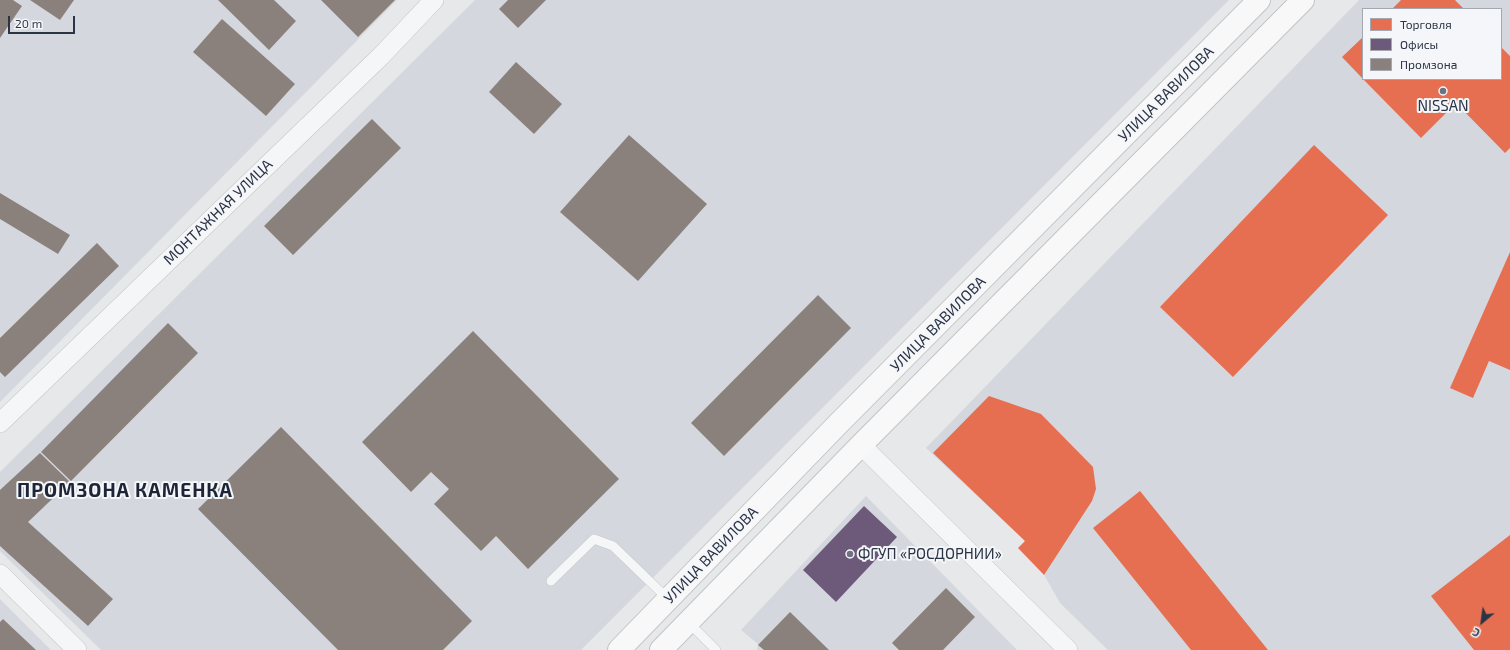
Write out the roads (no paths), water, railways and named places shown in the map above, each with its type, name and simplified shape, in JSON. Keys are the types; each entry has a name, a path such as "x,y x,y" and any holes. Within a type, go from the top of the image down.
{"main road":[{"name":"УЛИЦА ВАВИЛОВА","path":"619,650 839,423 1259,0"},
{"name":"УЛИЦА ВАВИЛОВА","path":"661,650 1303,0"}],"street":[{"name":"МОНТАЖНАЯ УЛИЦА","path":"0,423 381,56 434,0"},
{"path":"861,446 1068,650"},
{"path":"0,574 77,650"}],"lane":[{"path":"551,581 594,539 613,546 668,599"},
{"path":"688,622 716,650"}],"place":[{"name":"NISSAN","path":"1443,91"},
{"name":"ФГУП «РОСДОРНИИ»","path":"850,554"}],"district":[{"name":"ПРОМЗОНА КАМЕНКА","path":"125,491"}]}
